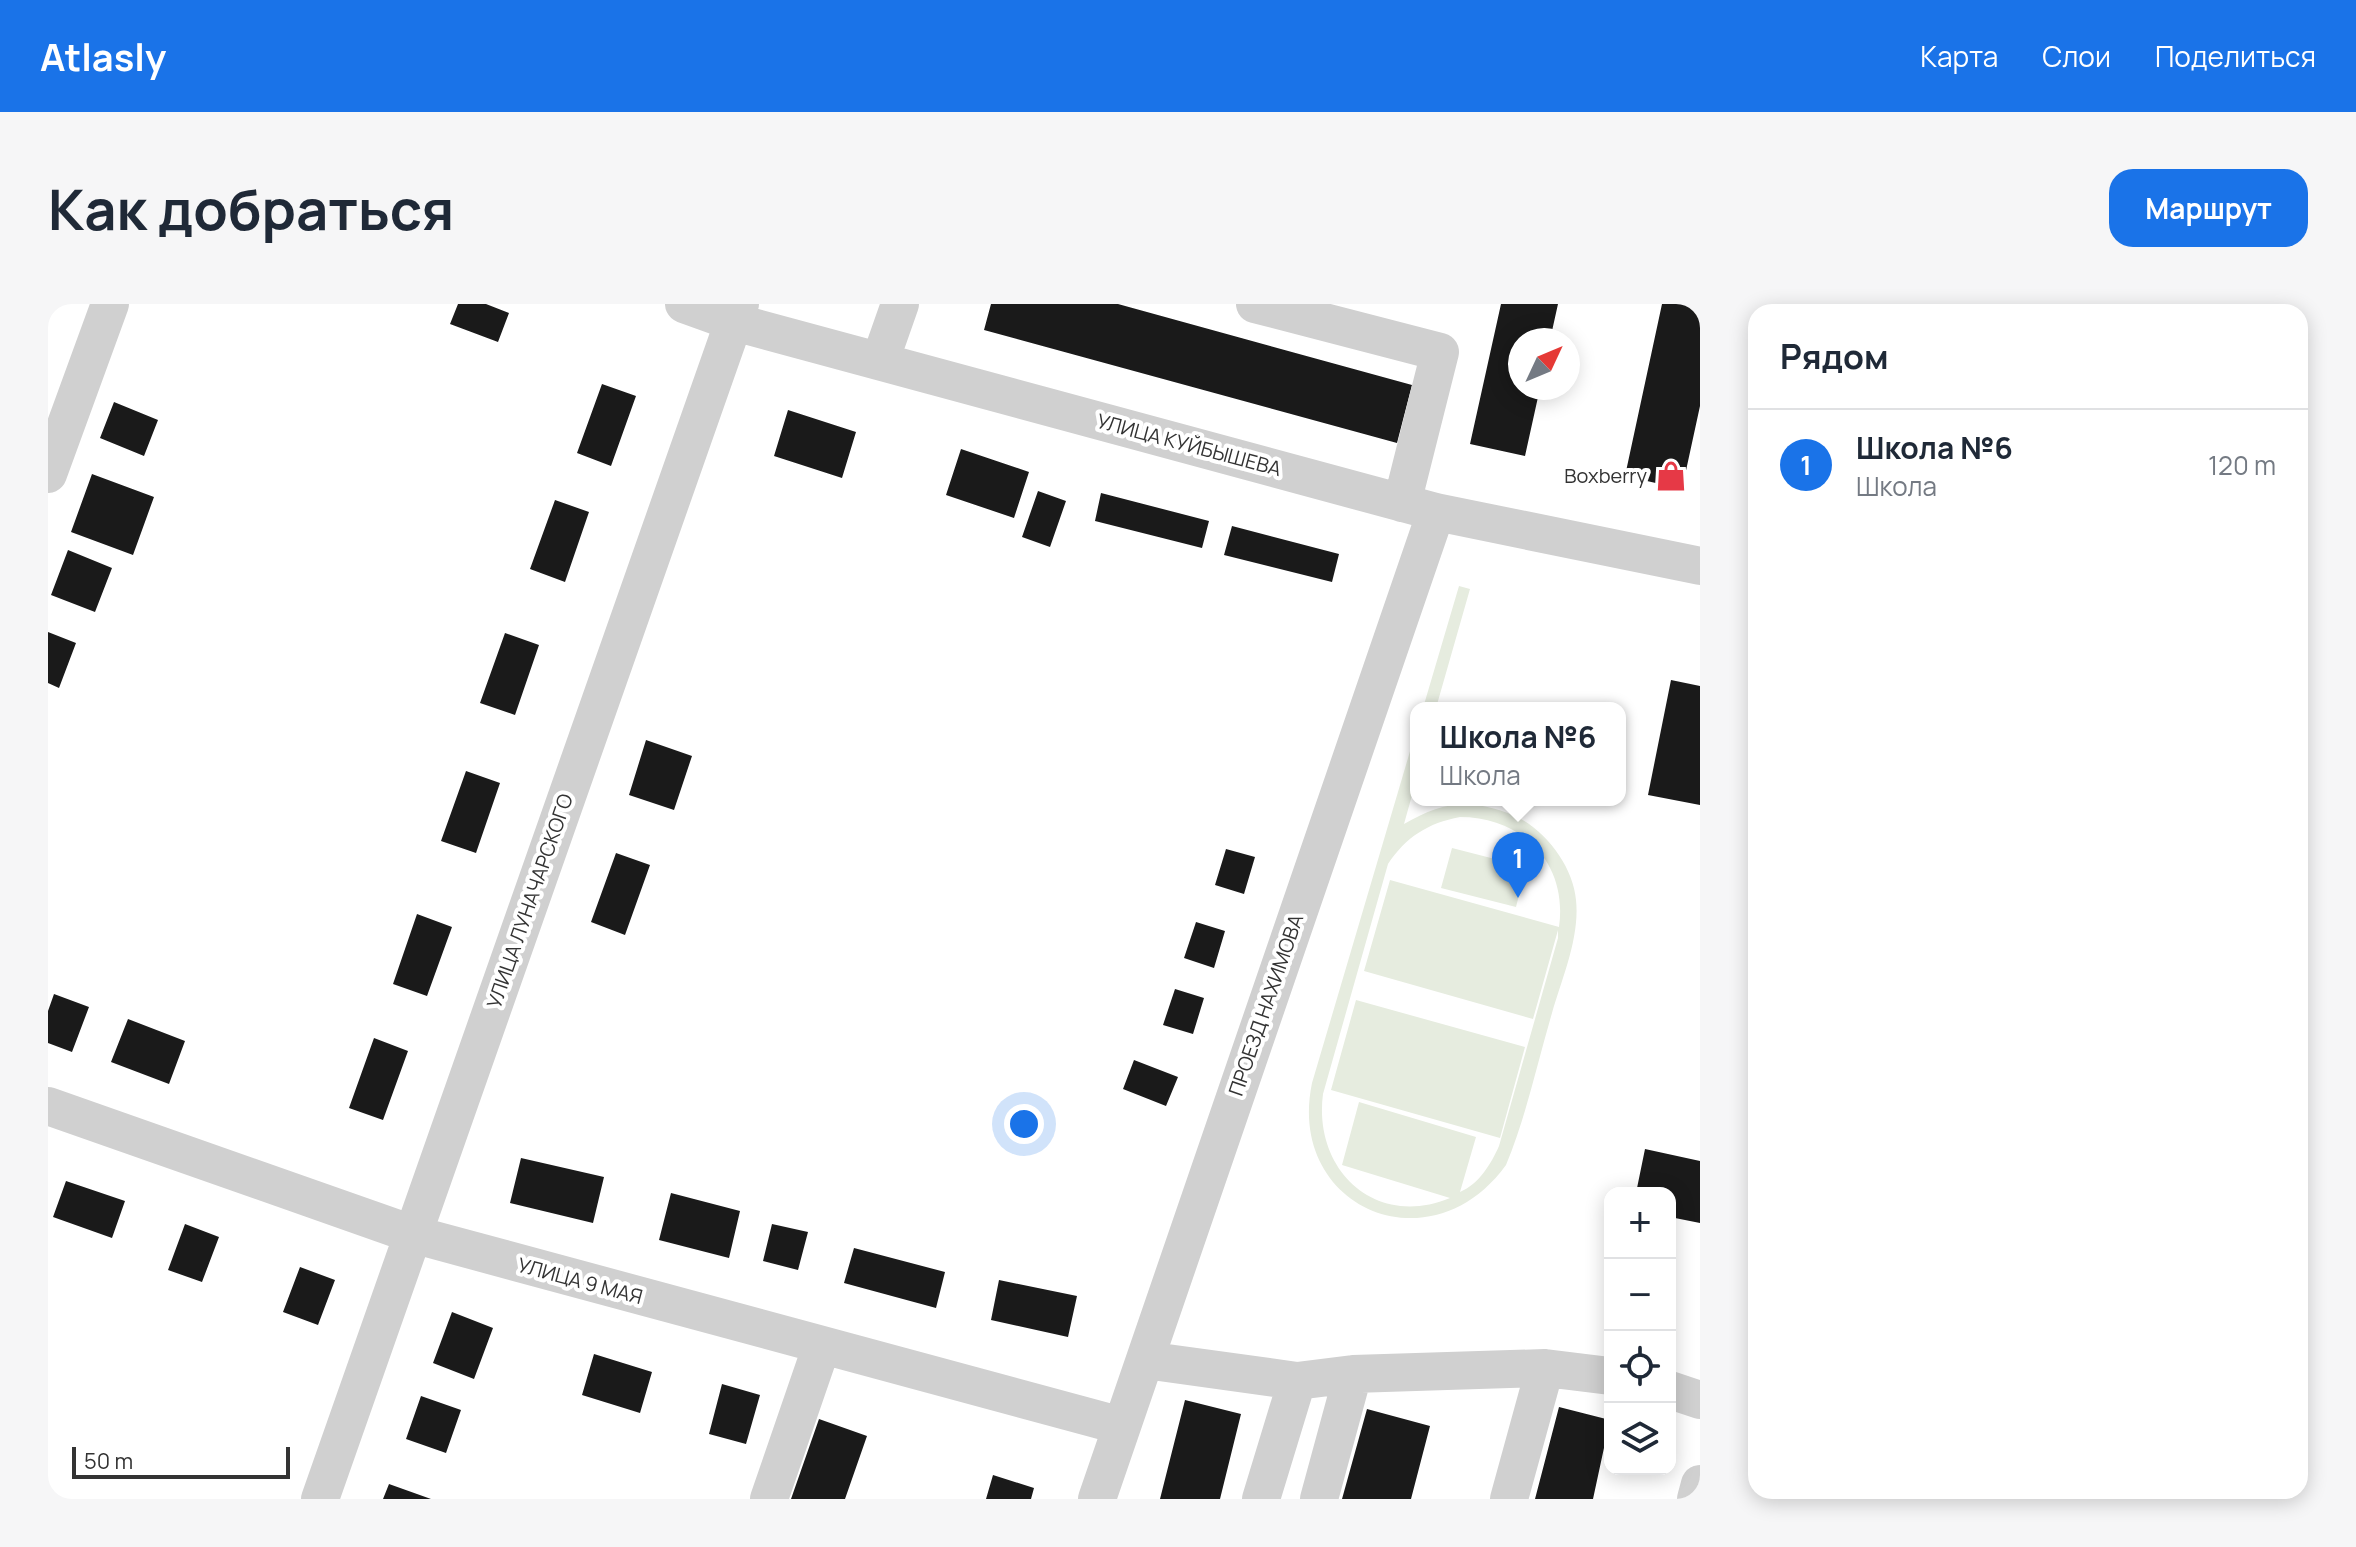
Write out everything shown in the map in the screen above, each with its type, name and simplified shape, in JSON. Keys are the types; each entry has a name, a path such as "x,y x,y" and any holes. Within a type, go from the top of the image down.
{"street":[{"path":"48,474 110,304"},
{"name":"УЛИЦА КУЙБЫШЕВА","path":"684,304 737,313 880,361 1419,508 1700,566"},
{"path":"880,361 900,304"},
{"name":"ПРОЕЗД НАХИМОВА","path":"1097,1499 1145,1360 1419,508 1440,352 1255,304"},
{"name":"УЛИЦА ЛУНАЧАРСКОГО","path":"320,1499 737,313"},
{"name":"УЛИЦА 9 МАЯ","path":"48,1106 412,1234 821,1348 1122,1426"},
{"path":"769,1499 821,1348"},
{"path":"1145,1360 1297,1381 1353,1374 1545,1368 1604,1375"},
{"path":"1509,1499 1545,1368"},
{"path":"1319,1499 1353,1374"},
{"path":"1261,1499 1297,1381"},
{"path":"1676,1392 1700,1400"},
{"path":"1696,1499 1700,1484"}],"shaded area":[{"path":"1459,586 1470,589 1438,702 1425,702"},
{"path":"1410,751 1410,802 1404,824 1431,810 1448,806 1483,806 1525,821 1546,839 1569,874 1577,914 1573,943 1513,1147 1506,1165 1475,1197 1440,1214 1404,1218 1371,1210 1342,1191 1321,1163 1310,1126 1312,1083","holes":["1460,817 1503,825 1536,848 1548,865 1560,904 1559,927 1390,880 1364,971 1533,1019 1558,930 1499,1146 1479,1179 1460,1192 1476,1137 1359,1102 1342,1165 1450,1198 1423,1206 1397,1206 1374,1199 1355,1186 1339,1168 1328,1147 1323,1122 1323,1094 1388,864 1410,839 1438,823"]},
{"path":"1452,848 1526,867 1516,907 1441,888"},
{"path":"1356,1000 1525,1047 1500,1138 1331,1090"}],"building":[{"path":"458,304 486,304 509,313 498,342 450,324"},
{"path":"991,304 1118,304 1412,385 1397,443 984,330"},
{"path":"1501,304 1558,304 1553,328 1508,328 1508,400 1537,400 1525,456 1470,444"},
{"path":"1662,304 1700,304 1700,406 1682,489 1625,476"},
{"path":"602,384 636,396 611,466 577,453"},
{"path":"114,402 158,420 144,456 100,438"},
{"path":"788,410 856,432 842,478 774,456"},
{"path":"961,449 1029,472 1014,518 946,495"},
{"path":"92,474 154,497 133,555 71,532"},
{"path":"1038,491 1066,501 1050,547 1022,537"},
{"path":"1101,493 1209,521 1202,548 1095,521"},
{"path":"555,500 589,512 565,582 530,569"},
{"path":"1232,526 1339,554 1332,582 1224,555"},
{"path":"68,550 112,568 95,612 51,595"},
{"path":"48,632 76,643 59,688 48,683"},
{"path":"505,633 539,645 515,715 480,703"},
{"path":"1671,680 1700,686 1700,805 1648,795"},
{"path":"646,740 692,756 674,810 629,795"},
{"path":"466,771 500,783 476,853 441,841"},
{"path":"1226,849 1255,857 1244,894 1215,885"},
{"path":"616,853 650,865 625,935 591,922"},
{"path":"417,914 452,927 427,996 393,984"},
{"path":"1196,922 1225,931 1214,968 1184,958"},
{"path":"1175,989 1204,998 1193,1034 1163,1025"},
{"path":"54,994 89,1007 72,1052 48,1043 48,1011"},
{"path":"128,1019 185,1041 169,1084 111,1062"},
{"path":"374,1038 408,1051 383,1120 349,1108"},
{"path":"1134,1060 1178,1077 1166,1106 1123,1089"},
{"path":"1645,1149 1700,1161 1700,1223 1676,1218 1676,1187 1637,1187"},
{"path":"521,1158 604,1177 593,1223 510,1203"},
{"path":"66,1181 125,1201 112,1238 53,1217"},
{"path":"671,1193 740,1211 729,1258 659,1240"},
{"path":"185,1224 219,1237 202,1282 168,1270"},
{"path":"772,1224 808,1232 798,1270 763,1261"},
{"path":"854,1248 945,1272 936,1308 844,1283"},
{"path":"300,1267 335,1280 318,1325 283,1312"},
{"path":"999,1280 1077,1296 1068,1337 991,1320"},
{"path":"452,1312 493,1328 474,1379 433,1363"},
{"path":"594,1354 652,1372 640,1413 582,1395"},
{"path":"722,1384 760,1395 746,1444 709,1434"},
{"path":"421,1396 461,1410 446,1453 406,1439"},
{"path":"1185,1400 1241,1414 1220,1499 1160,1499"},
{"path":"1559,1407 1604,1418 1604,1448 1593,1499 1535,1499"},
{"path":"1367,1409 1430,1426 1411,1499 1342,1499"},
{"path":"819,1419 867,1436 845,1499 791,1499"},
{"path":"993,1475 1034,1488 1031,1499 986,1499"},
{"path":"389,1484 431,1499 383,1499"}],"place":[{"name":"Boxberry","path":"1671,476"},
{"name":"Школа №6","path":"1518,898"}]}
